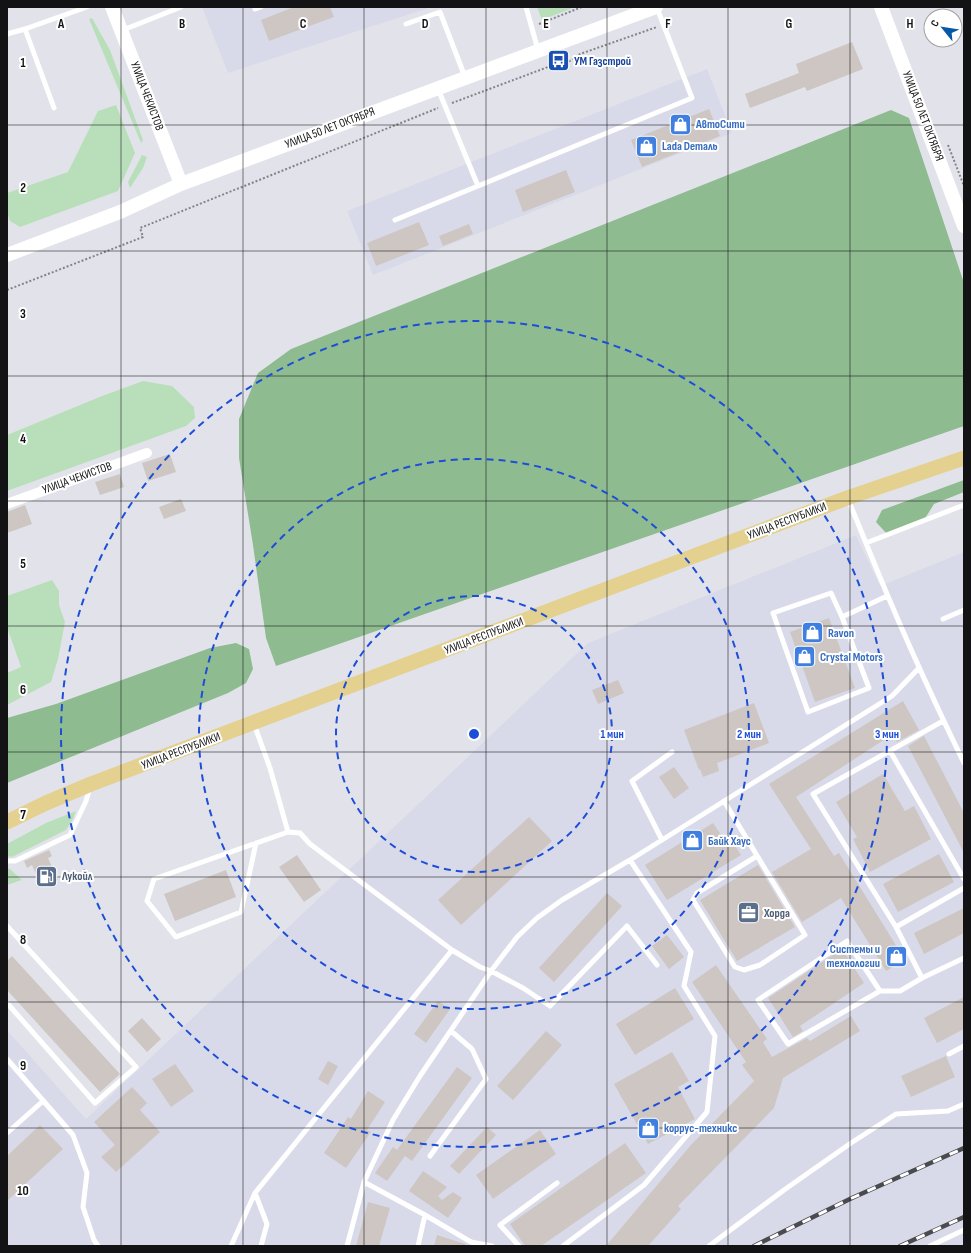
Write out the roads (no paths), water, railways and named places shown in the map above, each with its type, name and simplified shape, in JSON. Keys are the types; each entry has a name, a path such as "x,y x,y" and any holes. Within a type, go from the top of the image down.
{"main road":[{"name":"УЛИЦА ЧЕКИСТОВ","path":"112,7 182,184"},
{"name":"УЛИЦА 50 ЛЕТ ОКТЯБРЯ","path":"8,252 120,212 182,184 656,7"},
{"name":"УЛИЦА 50 ЛЕТ ОКТЯБРЯ","path":"881,7 964,226"},
{"name":"УЛИЦА РЕСПУБЛИКИ","path":"7,822 46,803 91,784 847,498 964,458"}],"street":[{"name":"УЛИЦА ЧЕКИСТОВ","path":"7,504 147,453"}],"lane":[{"path":"7,34 87,7"},
{"path":"122,31 181,7"},
{"path":"255,9 261,7"},
{"path":"526,7 538,50"},
{"path":"395,220 692,98 656,7"},
{"path":"406,24 439,10 465,78"},
{"path":"25,29 54,108"},
{"path":"438,88 478,186"},
{"path":"847,498 887,596 943,721 964,762"},
{"path":"866,543 964,505"},
{"path":"831,593 842,617 869,688 808,712 773,612 831,593"},
{"path":"842,617 887,596"},
{"path":"943,619 964,610"},
{"path":"347,1246 364,1182 393,1120 420,1076 491,971 517,937 537,918 562,900 630,860 892,696 919,668"},
{"path":"922,978 896,927 813,794 943,721"},
{"path":"254,723 270,768 288,832"},
{"path":"958,750 964,747"},
{"path":"890,750 964,879"},
{"path":"662,840 632,781 672,752"},
{"path":"7,861 15,861 70,835 86,801 91,784"},
{"path":"724,801 805,935 760,965 744,970 735,968 694,900 696,892 757,856"},
{"path":"256,843 241,912 176,937 147,902 154,879 256,843 288,832 300,833 310,844 452,950 480,967 491,971 523,988 550,1006 627,926 658,966"},
{"path":"563,1246 644,1185 707,1112 714,1036 684,986 691,952 630,860"},
{"path":"896,927 964,888"},
{"path":"7,926 136,1067 95,1103 7,1003"},
{"path":"880,991 847,942 758,1000 788,1044 880,991 900,991 922,978 964,958"},
{"path":"232,1246 255,1193 452,950"},
{"path":"430,1156 486,1079 472,1049 451,1031"},
{"path":"949,1054 964,1046"},
{"path":"7,1059 73,1135 87,1173 83,1207 94,1240 98,1246"},
{"path":"7,1133 43,1101"},
{"path":"709,1246 827,1160 896,1114 948,1111 964,1104"},
{"path":"364,1182 425,1215 470,1244 492,1246"},
{"path":"519,1246 500,1225 557,1183"},
{"path":"255,1193 267,1224 261,1246"},
{"path":"418,1246 425,1215"},
{"path":"930,1246 964,1230"}],"railway":[{"path":"754,1246 852,1198 964,1148"},
{"path":"900,1246 964,1217"}],"place":[{"name":"УМ Газстрой","path":"558,61"},
{"name":"АвтоСити","path":"680,124"},
{"name":"Lada Dеталь","path":"646,146"},
{"name":"Ravon","path":"813,633"},
{"name":"Crystal Motors","path":"804,657"},
{"name":"Байк Хаус","path":"692,841"},
{"name":"Лукойл","path":"47,876"},
{"name":"Хорда","path":"748,913"},
{"name":"Системы и технологии","path":"896,956"},
{"name":"коррус-техникс","path":"649,1128"}]}
